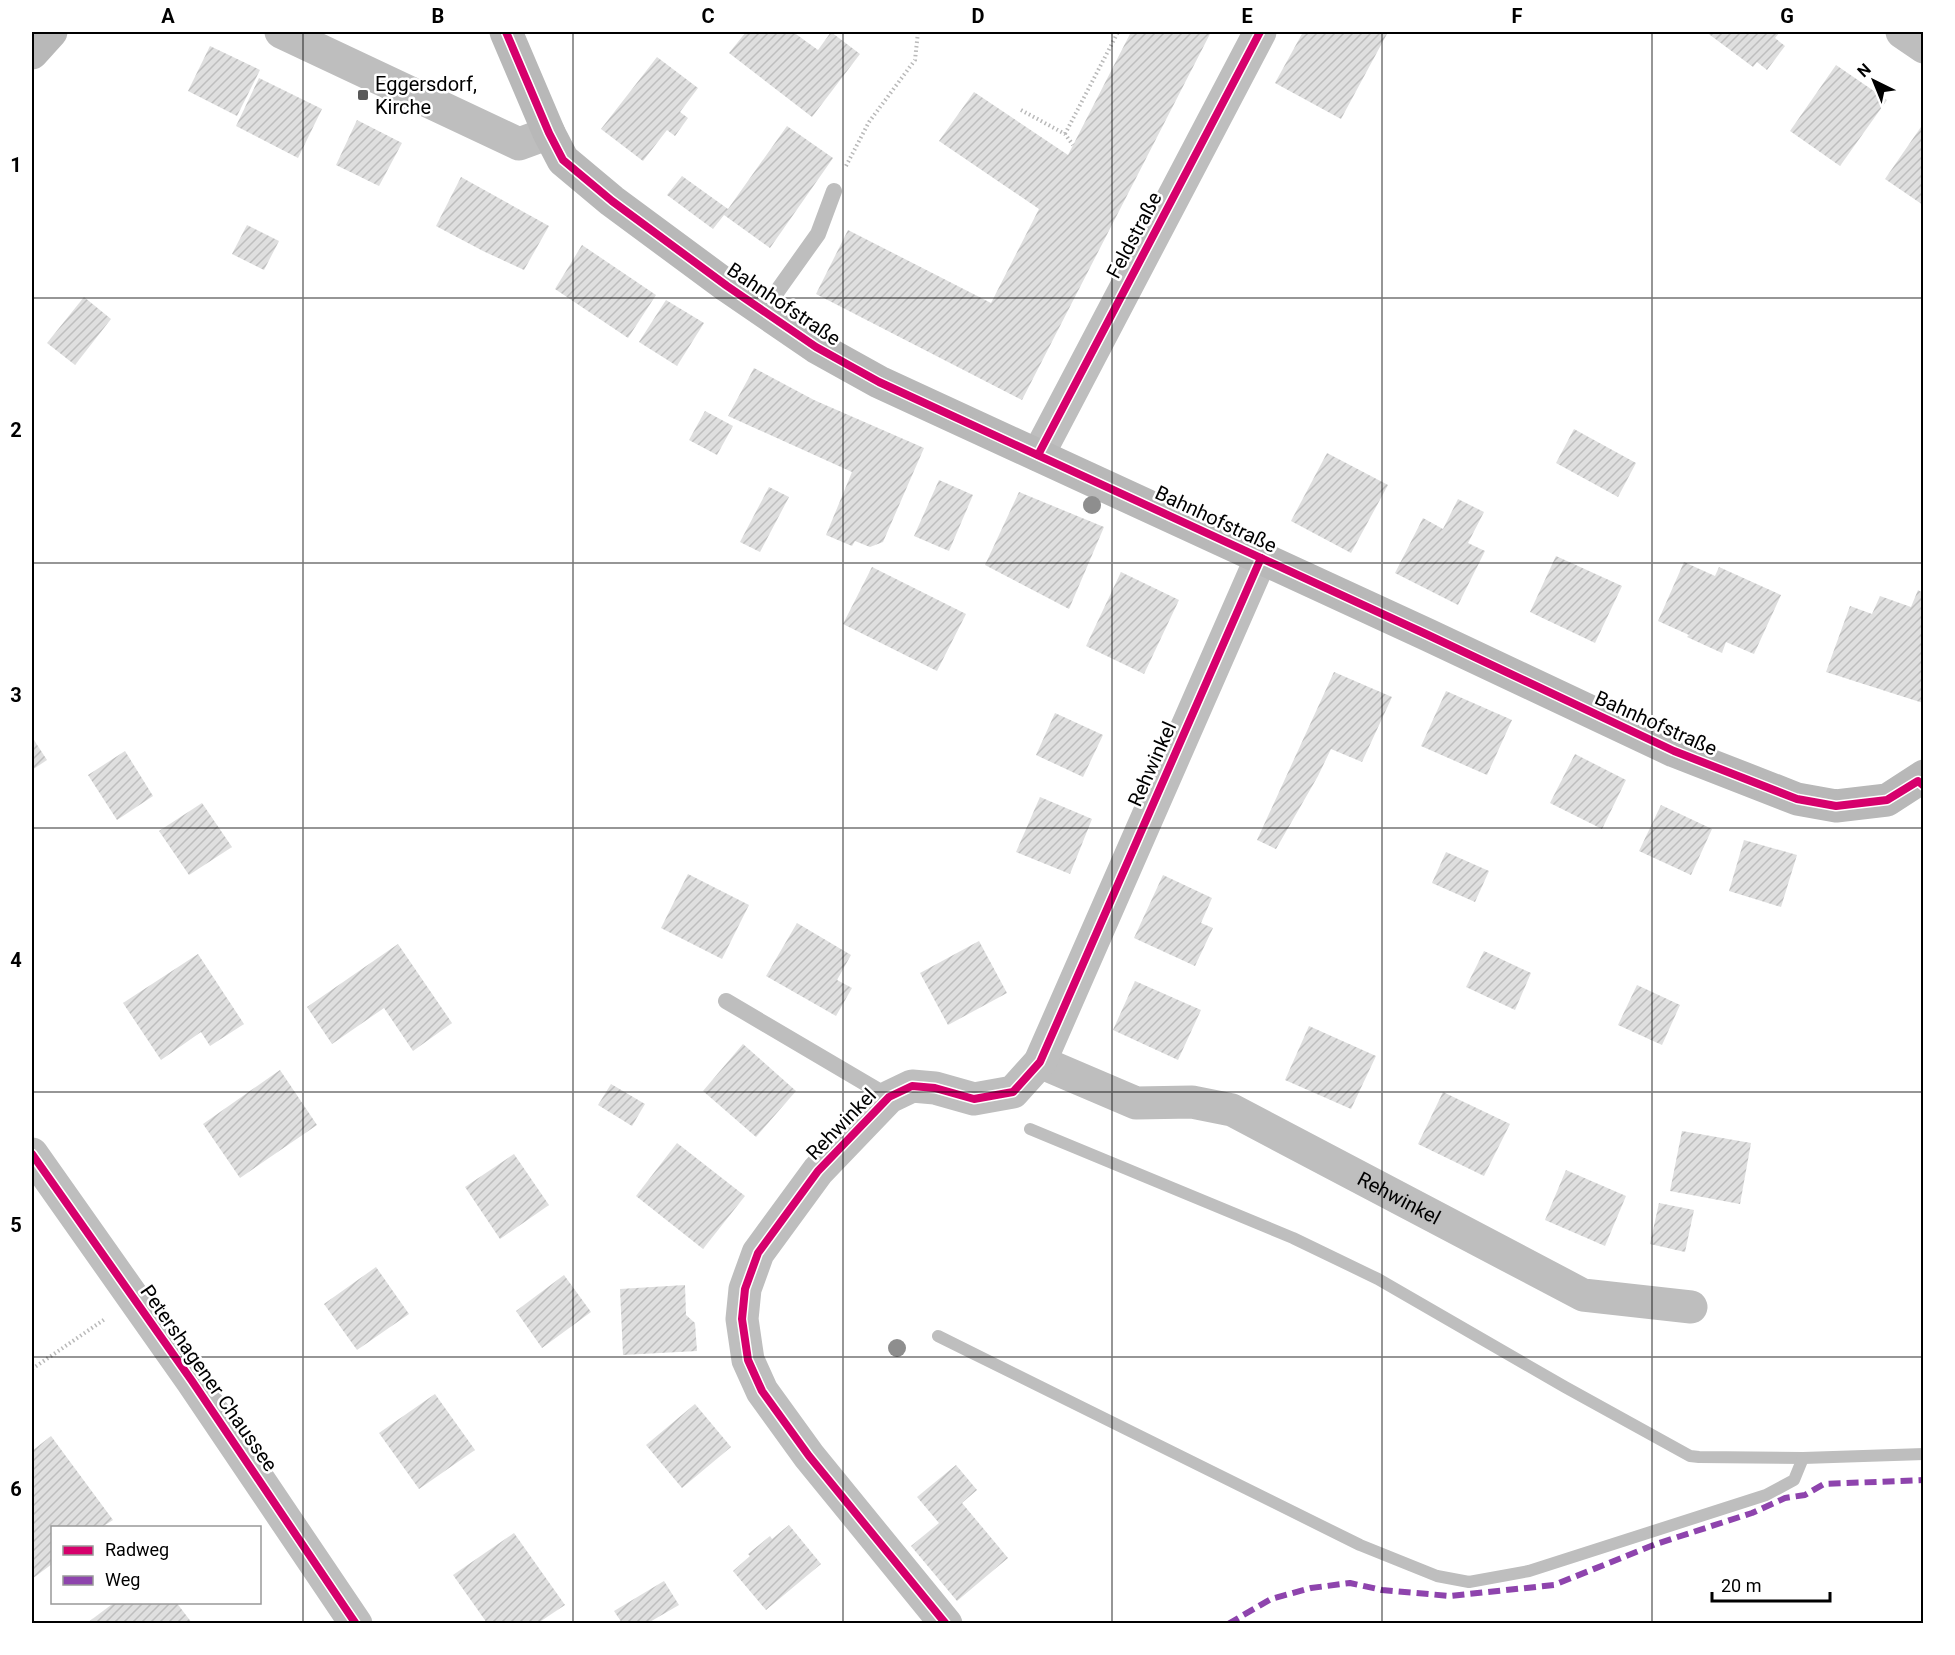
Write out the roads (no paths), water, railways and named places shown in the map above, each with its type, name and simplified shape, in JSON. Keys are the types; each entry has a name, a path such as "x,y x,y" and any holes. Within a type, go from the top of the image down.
{"main road":[{"path":"32,53 51,32"},
{"name":"Bahnhofstraße","path":"506,32 549,133 563,160 612,201 763,311 816,347 879,382 1674,752 1797,799 1836,806 1887,800 1922,781"}],"street":[{"path":"281,32 519,144 549,133"},
{"name":"Feldstraße","path":"1038,455 1260,32"},
{"path":"1902,32 1923,47"},
{"name":"Rehwinkel","path":"946,1623 809,1456 762,1391 748,1360 742,1319 745,1289 758,1253 818,1171 889,1097 912,1086 935,1088 974,1099 1012,1092 1040,1062 1261,558"},
{"name":"Rehwinkel","path":"1040,1062 1136,1103 1192,1102 1232,1110 1583,1295 1691,1307"},
{"name":"Petershagener Chaussee","path":"32,1154 192,1381 356,1623"}],"lane":[{"path":"763,311 818,234 834,191"},
{"path":"726,1001 889,1097"}],"waterway":[{"path":"1030,1129 1293,1238 1378,1279 1690,1456 1803,1458 1924,1454"},
{"path":"938,1336 1360,1545 1437,1576 1469,1582 1529,1571 1766,1495 1794,1480 1803,1458"}],"place":[{"name":"Eggersdorf, Kirche","path":"363,95"}]}
